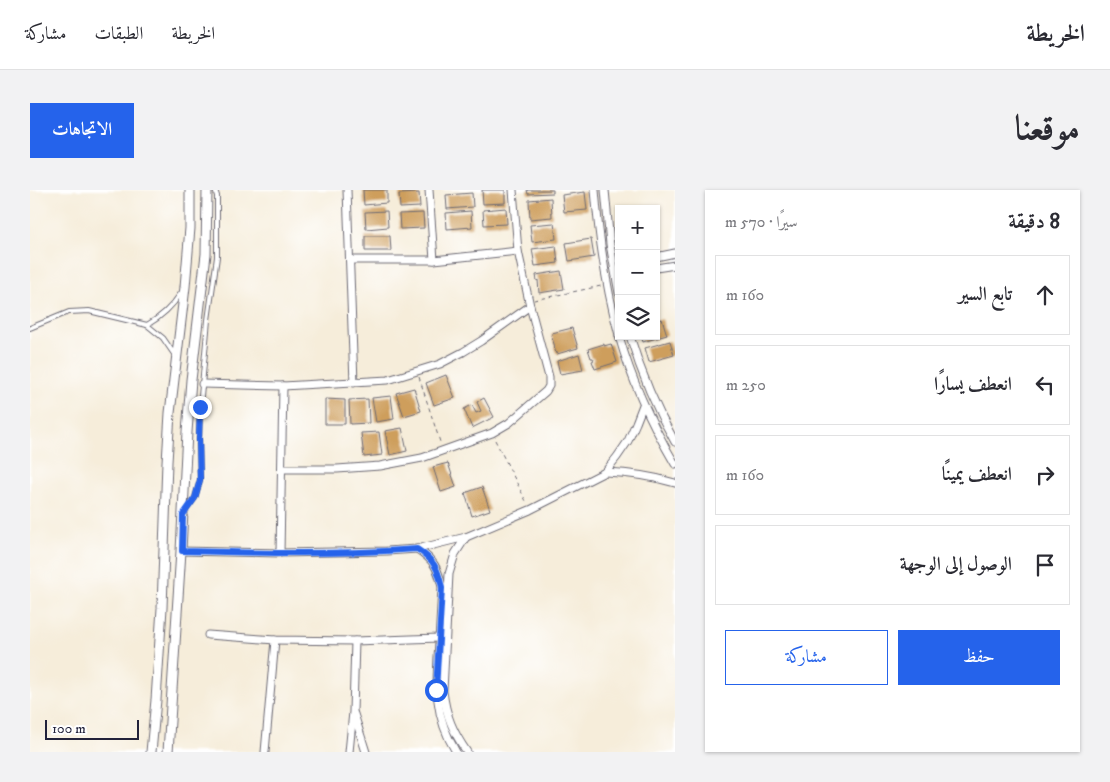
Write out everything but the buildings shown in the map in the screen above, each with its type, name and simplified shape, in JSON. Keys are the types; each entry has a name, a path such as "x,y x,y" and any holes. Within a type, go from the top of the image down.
{"street":[{"path":"151,752 162,608 170,413 185,287 190,228 190,190"},
{"path":"168,752 182,551 188,409 206,254 207,190"},
{"path":"347,190 354,383"},
{"path":"429,190 434,260"},
{"path":"282,468 337,469 380,466 422,458 492,434 509,423 543,395 549,386 549,377 529,304 518,251 513,190"},
{"path":"595,190 607,285 615,319"},
{"path":"605,190 607,219 615,259"},
{"path":"350,260 434,260 518,251"},
{"path":"660,256 675,253"},
{"path":"660,267 675,264"},
{"path":"202,384 283,386 388,380 440,364 481,342 529,304"},
{"path":"620,340 636,389 656,432 675,464"},
{"path":"631,340 653,400 675,442"},
{"path":"624,352 634,349"},
{"path":"280,553 283,386"},
{"path":"182,551 280,553 387,551 417,549 466,537 530,510 605,472 628,441 644,405"},
{"path":"605,472 648,476 675,483"},
{"path":"456,752 445,730 437,701 436,680 445,588 451,564 466,537"},
{"path":"417,549 435,564 445,588 444,705 453,730 467,752"},
{"path":"208,635 275,640 354,641 439,638"},
{"path":"265,752 275,640"},
{"path":"349,752 353,712 354,641"},
{"path":"353,712 366,752"}],"lane":[{"path":"183,515 195,498 200,480 199,430 202,384 208,320 217,257 216,190"},
{"path":"146,325 171,307 185,287"},
{"path":"30,328 69,312 83,310 98,313 146,325 163,338 176,358"}],"path":[{"path":"529,304 607,285"},
{"path":"417,372 443,451"},
{"path":"492,434 530,510"}],"route":[{"path":"200,407 200,480 195,498 183,515 182,551 280,553 417,549 435,564 442,588 436,690"}]}
